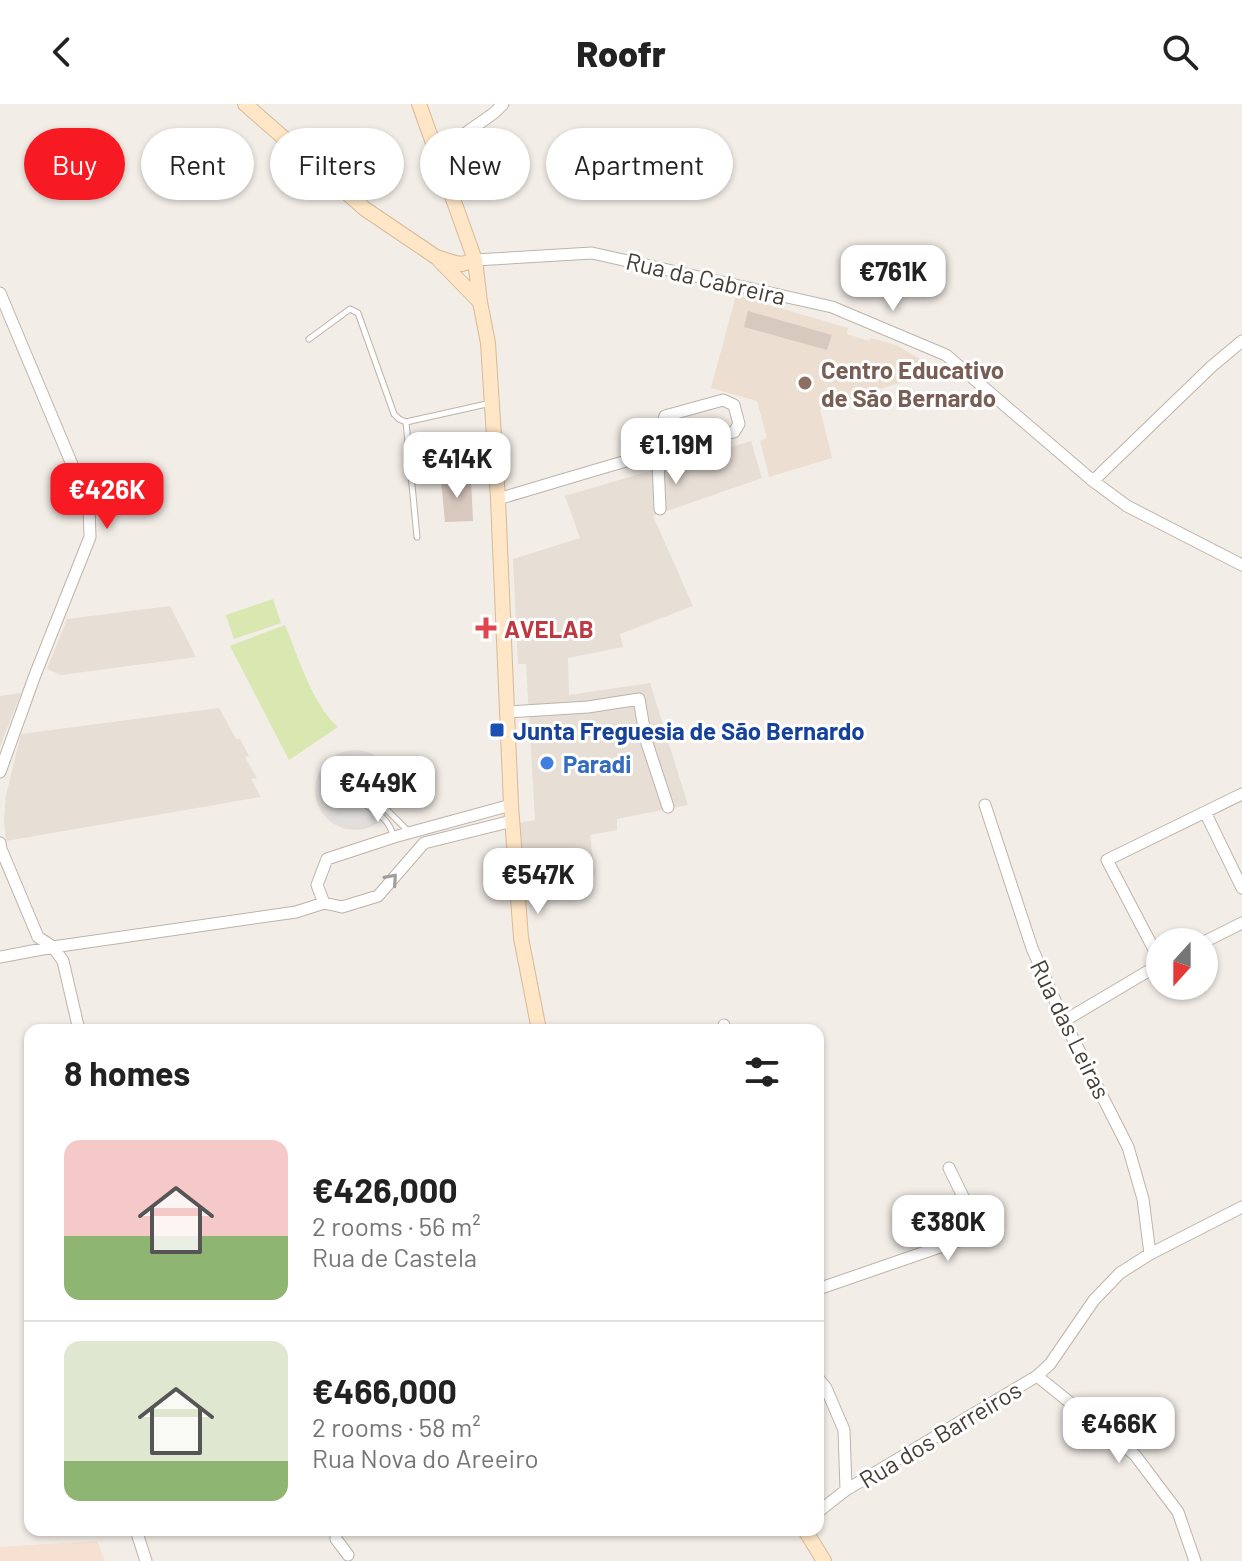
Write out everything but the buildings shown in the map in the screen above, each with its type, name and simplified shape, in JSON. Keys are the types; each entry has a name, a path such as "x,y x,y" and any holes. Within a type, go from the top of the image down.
{"main road":[{"path":"245,104 365,209 436,257 480,302"},
{"path":"419,104 427,128"},
{"path":"453,200 475,260 488,343 512,821 521,938 538,1024"},
{"path":"436,257 462,264 475,260"},
{"path":"809,1536 824,1561"}],"street":[{"path":"473,128 503,104"},
{"name":"Rua da Cabreira","path":"475,260 592,253 832,307 946,355 1093,481 1127,506 1242,565"},
{"path":"0,293 89,505 90,537 0,772"},
{"path":"1093,481 1242,341"},
{"path":"498,499 654,452 734,432 739,424 734,405 723,400 665,416 654,452 658,462 660,509"},
{"path":"507,712 588,707 639,699 646,740 668,807"},
{"path":"1146,936 1107,860 1242,794"},
{"path":"324,903 317,885 327,859 511,805"},
{"name":"Rua das Leiras","path":"985,805 1032,948 1064,1021 1128,1147 1143,1199 1150,1254"},
{"path":"1205,812 1242,888"},
{"path":"0,957 296,912 324,903 342,907 378,896 424,843 512,821"},
{"path":"0,843 38,937 53,947 63,961 78,1024"},
{"path":"1218,935 1242,923"},
{"path":"1064,1021 1146,971"},
{"path":"824,1287 970,1234 973,1217 949,1168"},
{"name":"Rua dos Barreiros","path":"824,1507 846,1490 1037,1376 1050,1364 1094,1300 1120,1273 1150,1254 1242,1207"},
{"path":"1037,1376 1135,1455 1178,1512 1195,1561"},
{"path":"824,1386 844,1430 846,1490"},
{"path":"138,1536 146,1561"},
{"path":"336,1536 348,1555"}],"lane":[{"path":"309,339 350,309 358,313 394,414 406,422 492,403"},
{"path":"406,422 417,537"},
{"path":"373,796 410,833"},
{"path":"366,805 392,827 394,837"}],"shaded area":[{"name":"Centro Educativo de São Bernardo","path":"736,295 848,328 847,334 869,341 871,338 896,345 939,370 820,409 832,458 769,477 760,441 767,438 757,401 711,388"},
{"path":"751,441 762,478 653,516 693,606 620,634 623,647 568,658 569,695 650,683 688,805 617,819 617,830 590,835 595,875 523,885 520,823 535,820 526,664 518,664 513,559 580,538 565,496"},
{"path":"170,606 196,657 61,675 47,669 67,619"},
{"path":"21,693 4,736 0,747 0,696"},
{"path":"219,708 249,756 245,757 257,778 251,779 261,797 6,841 6,795 21,734"},
{"path":"355,750 370,753 383,762 392,775 395,790 392,805 383,818 370,827 355,830 340,827 327,818 318,805 315,790 318,775 327,762 340,753"},
{"path":"97,1541 105,1561 0,1561 0,1547"}],"green space":[{"path":"273,599 281,623 234,639 226,615"},
{"path":"285,625 313,693 338,727 289,760 230,646"}],"place":[{"name":"Centro Educativo de São Bernardo","path":"805,383"},
{"name":"AVELAB","path":"486,628"},
{"name":"Junta Freguesia de São Bernardo","path":"497,730"},
{"name":"Paradi","path":"547,763"}]}
